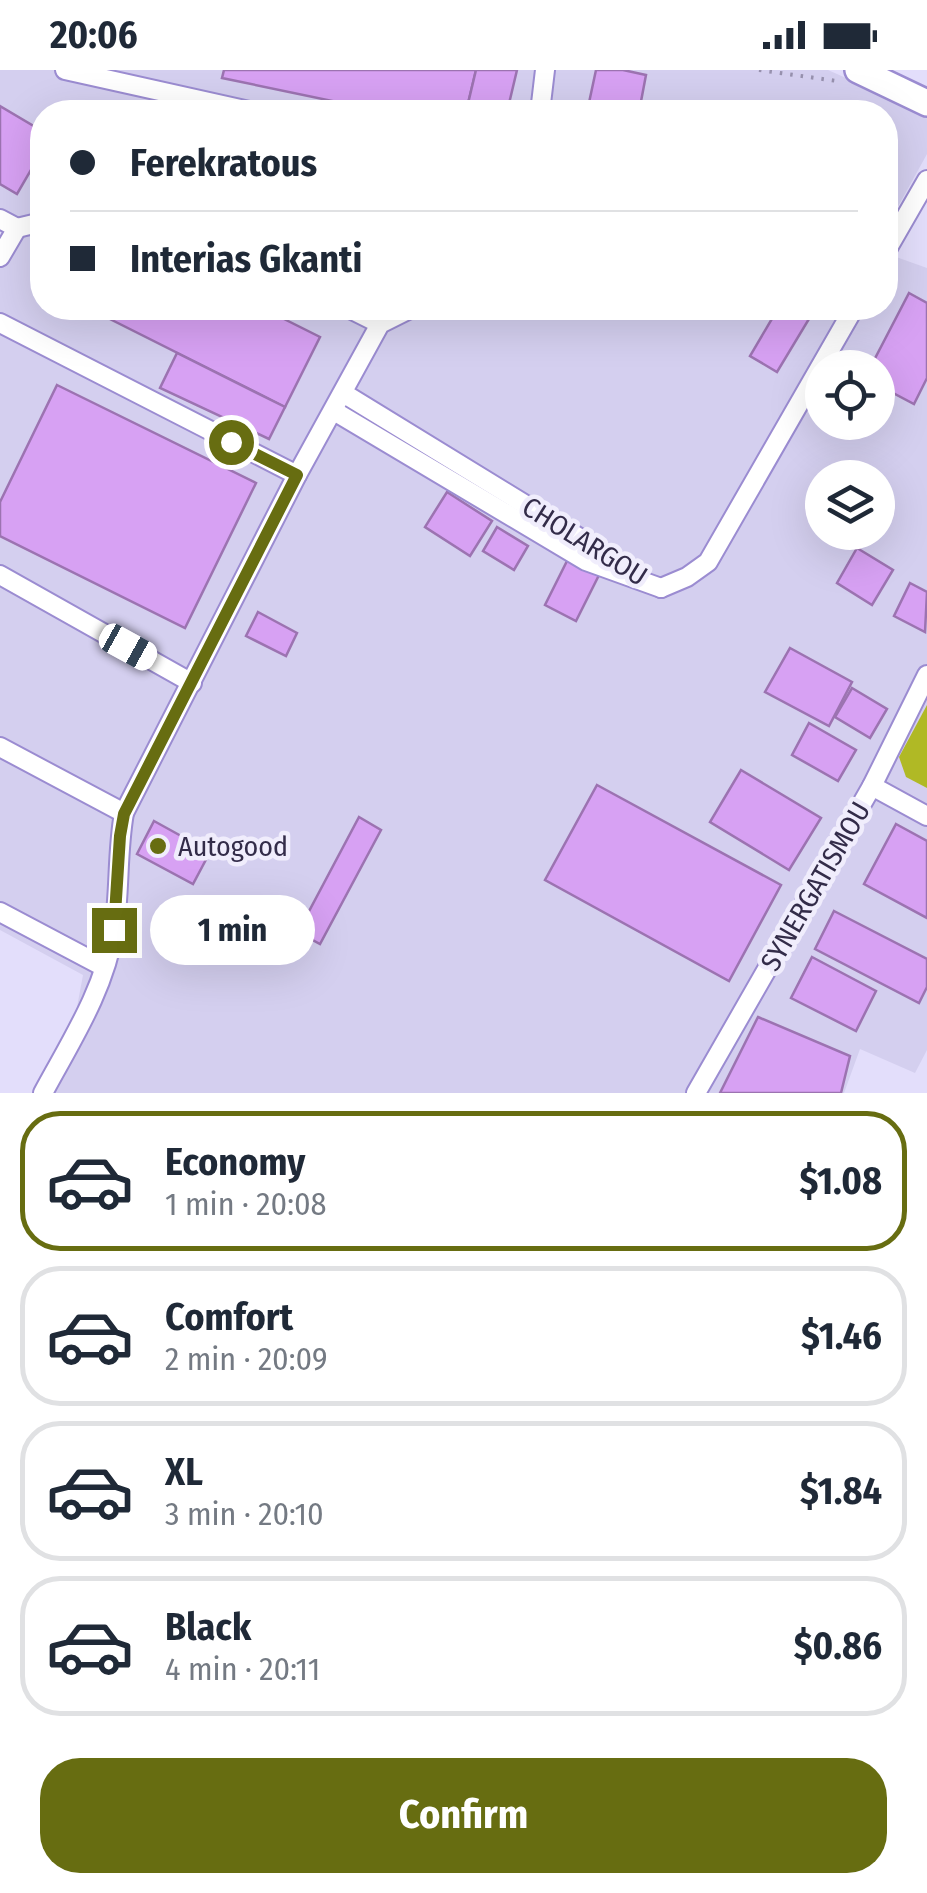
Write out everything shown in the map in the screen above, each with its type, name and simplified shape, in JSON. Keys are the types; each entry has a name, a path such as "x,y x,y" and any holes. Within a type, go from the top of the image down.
{"main road":[{"path":"848,76 927,103"}],"street":[{"path":"66,70 200,100"},
{"path":"541,100 545,70"},
{"path":"898,230 927,180"},
{"path":"0,257 8,224"},
{"path":"372,320 380,324"},
{"path":"43,1093 93,999 104,967 114,930 124,814 297,475 380,324 388,320"},
{"path":"661,588 688,577 708,562 847,320"},
{"path":"0,323 297,475"},
{"name":"CHOLARGOU","path":"344,393 661,588"},
{"name":"CHOLARGOU","path":"334,411 586,560 661,588"},
{"path":"0,575 192,683"},
{"name":"SYNERGATISMOU","path":"696,1093 872,786 927,675"},
{"path":"0,748 124,814"},
{"path":"872,786 927,816"},
{"path":"0,912 104,967"}],"path":[{"path":"760,70 848,76"}],"shaded area":[{"path":"0,70 828,70 896,100 30,100 30,320 898,320 898,258 927,268 927,1050 915,1073 860,1049 844,1093 55,1093 64,1077 83,975 0,930 0,248 17,218 0,209"},
{"path":"898,101 927,114 927,154 898,206"},
{"path":"927,705 927,788 906,777 899,757"}],"building":[{"path":"224,70 476,70 469,100 327,100 222,78"},
{"path":"476,70 517,70 510,100 469,100"},
{"path":"596,70 646,75 641,100 590,100"},
{"path":"0,106 30,124 30,172 17,194 0,184"},
{"path":"909,293 927,303 927,378 914,404 895,394 895,350 879,350"},
{"path":"112,320 286,320 320,337 285,407"},
{"path":"771,320 808,320 777,372 750,356"},
{"path":"177,353 285,407 269,439 160,388"},
{"path":"57,385 256,483 185,628 0,536 0,502"},
{"path":"447,492 492,521 470,556 425,527"},
{"path":"497,527 528,546 514,570 483,551"},
{"path":"856,550 893,570 872,605 837,583"},
{"path":"568,559 599,575 576,621 545,605"},
{"path":"910,583 927,592 925,632 894,616"},
{"path":"258,612 297,633 286,656 246,636"},
{"path":"790,648 852,682 829,726 765,692"},
{"path":"852,688 887,709 870,738 835,717"},
{"path":"809,723 856,750 838,781 792,755"},
{"path":"741,770 821,818 789,870 710,822"},
{"path":"597,785 781,885 729,981 545,880"},
{"path":"359,817 381,830 320,944 298,932"},
{"path":"154,821 210,852 193,884 137,854"},
{"path":"896,824 927,841 927,918 864,884"},
{"path":"834,911 927,959 927,987 919,1003 815,949"},
{"path":"812,957 876,991 856,1031 791,998"},
{"path":"758,1017 850,1056 841,1093 720,1093"}],"place":[{"name":"Autogood","path":"158,846"}],"route":[{"path":"114,930 124,814 297,475 231,442"}]}
